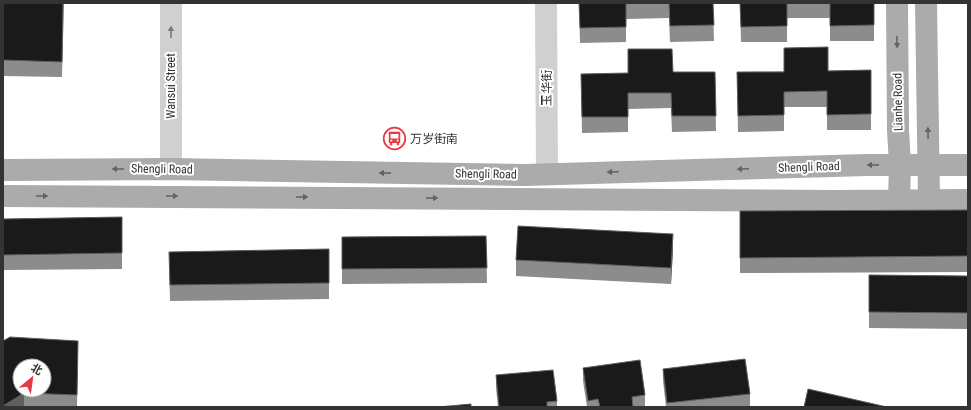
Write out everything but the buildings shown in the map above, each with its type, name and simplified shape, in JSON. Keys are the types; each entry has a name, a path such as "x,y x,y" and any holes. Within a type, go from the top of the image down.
{"main road":[{"name":"Lianhe Road","path":"897,3 898,130 900,164 899,201"},
{"path":"926,3 929,200"},
{"name":"Shengli Road","path":"3,170 171,169 525,175 900,164 968,165"},
{"name":"Shengli Road","path":"3,196 899,201 968,200"}],"street":[{"name":"Wansui Street","path":"170,3 171,169"},
{"name":"玉华街","path":"546,3 547,174"}],"place":[{"name":"万岁街南","path":"394,139"}]}
